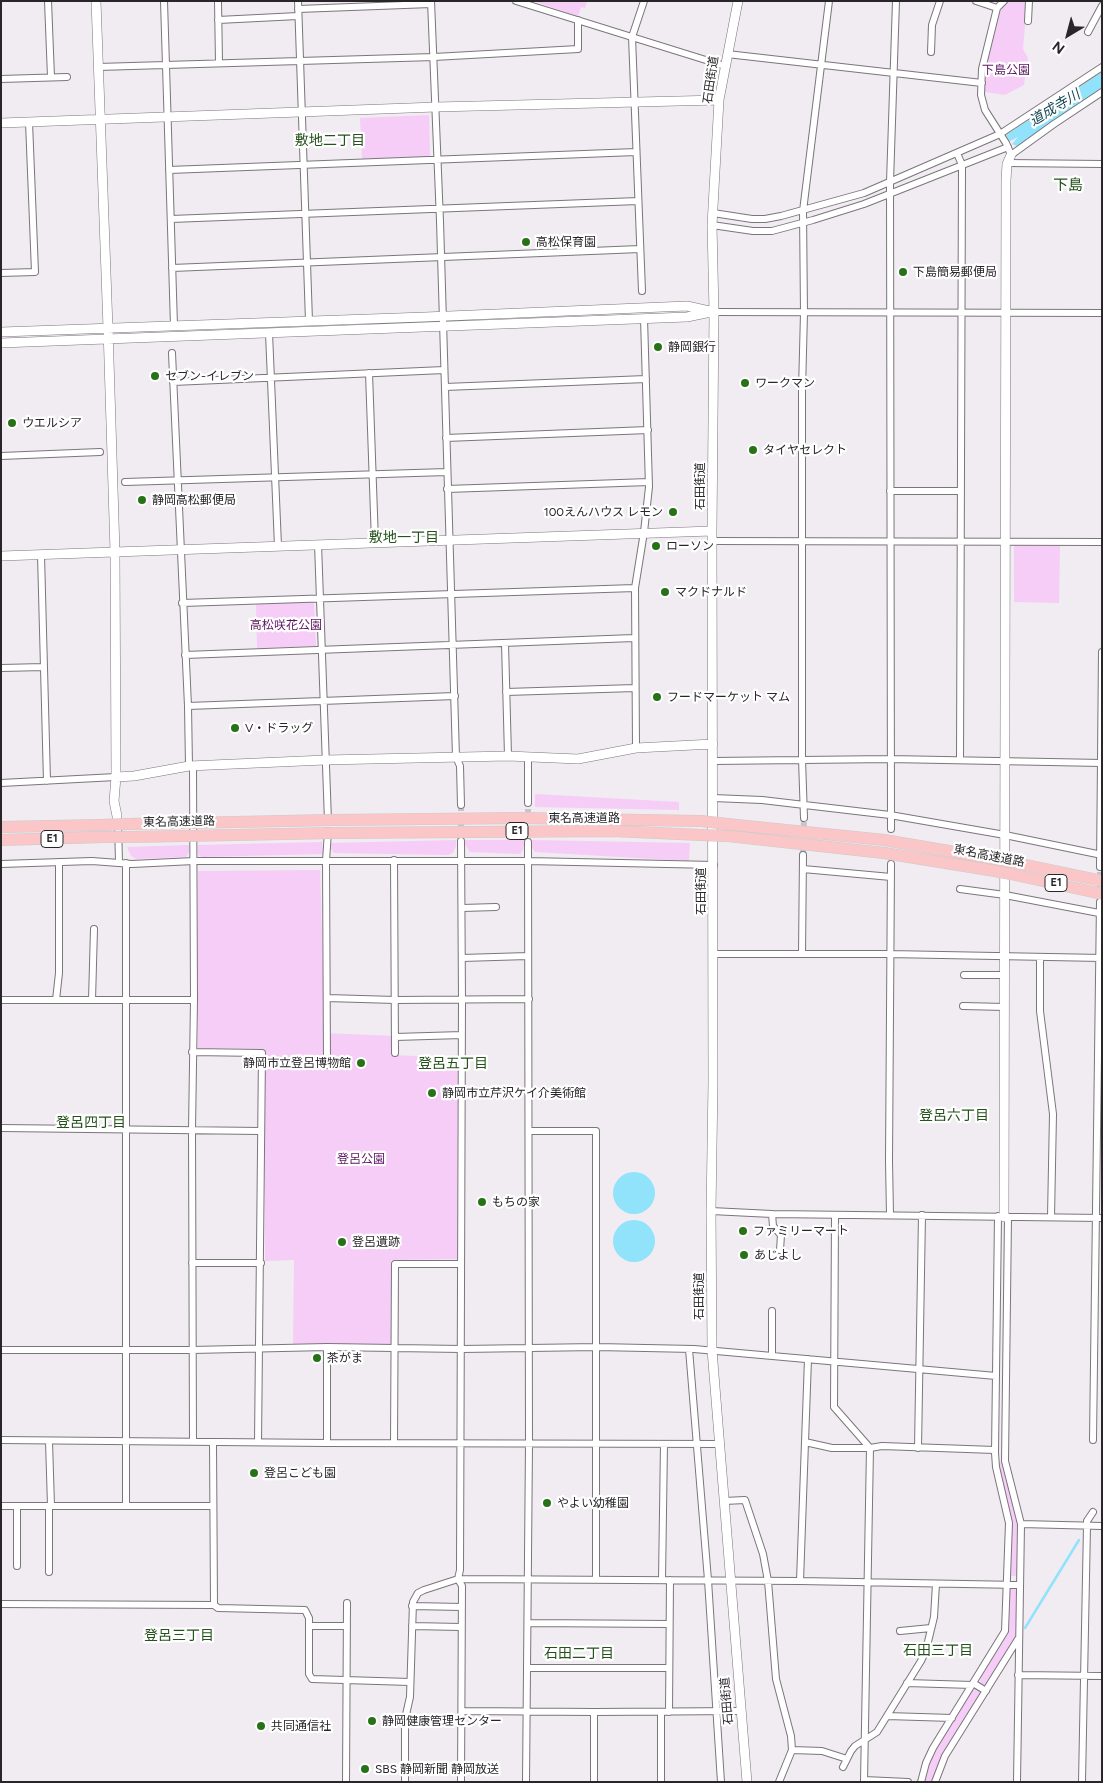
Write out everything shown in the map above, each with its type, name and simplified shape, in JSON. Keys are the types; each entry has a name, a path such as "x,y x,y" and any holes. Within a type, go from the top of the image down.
{"highway":[{"name":"東名高速道路","path":"1,827 522,818 701,821 728,830 996,871 1101,898"},
{"name":"東名高速道路","path":"1,840 333,833 613,831 701,834 728,830 884,840 1012,862 1102,881"}],"street":[{"path":"48,1 51,77"},
{"path":"96,1 115,552 116,777 114,800 123,863 126,1130 126,1506"},
{"path":"164,1 174,326"},
{"path":"218,1 219,63"},
{"path":"298,1 309,321"},
{"path":"516,1 724,66"},
{"path":"642,291 632,37 644,1"},
{"name":"石田街道","path":"738,1 719,100 712,226 714,312 712,531 714,954 711,1211 712,1350 747,1782"},
{"path":"804,818 802,759 803,211 829,1"},
{"path":"891,829 890,182 896,1"},
{"path":"931,52 932,26 940,1"},
{"path":"976,1 998,8"},
{"path":"1004,1 998,8 982,69 981,95 985,110 1000,134 1009,155 1006,181 1006,761 1003,1217 1005,1461 1021,1524 1017,1782"},
{"path":"1028,21 1029,1"},
{"path":"218,20 298,12 431,3 438,160 456,757 460,766 461,805"},
{"path":"1088,32 1102,6"},
{"path":"98,67 434,56 578,49 578,20"},
{"path":"727,54 982,83"},
{"path":"713,213 752,219 781,216 864,193 1000,134 1102,67"},
{"path":"1,79 67,76"},
{"path":"1009,155 1102,92"},
{"path":"1,123 436,107 719,100"},
{"path":"1,273 35,272 29,122"},
{"path":"169,170 636,152"},
{"path":"957,153 962,165 960,760"},
{"path":"712,226 753,231 772,231 864,204 962,165 1009,155 1102,164"},
{"path":"170,219 638,201"},
{"path":"172,268 640,249"},
{"path":"1,332 687,306 714,312"},
{"path":"1,343 687,317 714,312 1102,313"},
{"path":"636,748 635,588 644,532 649,482 644,318"},
{"path":"270,333 278,546"},
{"path":"172,353 194,861 192,1052 193,1442"},
{"path":"173,382 271,376 444,370"},
{"path":"369,373 375,542"},
{"path":"444,387 646,379"},
{"path":"446,438 648,430"},
{"path":"1,456 100,452"},
{"path":"125,482 447,472"},
{"path":"447,489 649,482"},
{"path":"890,491 961,491"},
{"path":"1,556 712,531"},
{"path":"712,541 1102,542"},
{"path":"318,544 328,812 326,861 328,1065"},
{"path":"41,555 47,781"},
{"path":"182,603 635,588"},
{"path":"184,655 634,638"},
{"path":"505,643 508,756"},
{"path":"1100,867 1102,652"},
{"path":"1,668 44,666"},
{"path":"506,692 635,688"},
{"path":"188,706 455,696"},
{"path":"1,783 134,776 191,766 325,760 508,756 578,759 636,748 713,744"},
{"path":"528,757 528,803"},
{"path":"713,761 890,759 1101,763"},
{"path":"713,798 762,800 890,815 1005,835 1101,855"},
{"path":"461,841 462,1349 460,1570 458,1579 462,1586 461,1782"},
{"path":"526,1782 529,1444 528,842"},
{"path":"802,954 803,855"},
{"path":"394,860 395,1053"},
{"path":"1,864 92,861 156,864 194,861 528,860 714,865"},
{"path":"56,1000 59,973 59,862"},
{"path":"890,1215 889,954 891,864"},
{"path":"803,869 891,877"},
{"path":"960,890 1005,895 1100,916"},
{"path":"1093,1440 1098,1218 1101,898"},
{"path":"462,908 496,907"},
{"path":"92,1000 94,929"},
{"path":"714,954 889,954 1100,958"},
{"path":"462,958 528,956"},
{"path":"1040,957 1040,1011 1053,1114 1051,1217"},
{"path":"964,975 1005,975"},
{"path":"328,998 395,1000 529,999"},
{"path":"1,1000 194,1000"},
{"path":"963,1006 1005,1007"},
{"path":"395,1037 462,1035"},
{"path":"192,1052 262,1052 258,1442"},
{"path":"1,1128 261,1131"},
{"path":"529,1130 596,1131 596,1580"},
{"path":"711,1211 772,1214 1098,1218"},
{"path":"772,1214 773,1226 781,1235 780,1250"},
{"path":"835,1215 834,1408 870,1448 864,1781 908,1782"},
{"path":"918,1448 922,1215"},
{"path":"921,1782 930,1756 1005,1631 1009,1523 996,1467 995,1452 996,1376 1003,1217"},
{"path":"192,1263 261,1263"},
{"path":"394,1443 395,1264 462,1264"},
{"path":"772,1312 772,1355"},
{"path":"1,1350 192,1350 327,1347 462,1349 688,1348 996,1376"},
{"path":"326,1443 327,1347"},
{"path":"688,1348 708,1580 721,1782"},
{"path":"800,1581 808,1359"},
{"path":"1,1440 720,1444"},
{"path":"49,1441 49,1572"},
{"path":"213,1442 214,1605"},
{"path":"805,1442 832,1448 870,1448 882,1446 1005,1453"},
{"path":"664,1444 666,1580 669,1624 669,1712"},
{"path":"724,1501 745,1500 763,1554 768,1581 776,1679 791,1736 792,1750 779,1782"},
{"path":"1,1506 213,1506"},
{"path":"17,1506 17,1566"},
{"path":"1082,1782 1087,1521 1093,1512"},
{"path":"1021,1524 1102,1526"},
{"path":"405,1782 405,1720 410,1697 412,1606 418,1594 458,1579 730,1580 1019,1585"},
{"path":"843,1767 855,1746 874,1735 926,1650 935,1610 936,1584"},
{"path":"346,1782 347,1603"},
{"path":"1,1604 214,1605 218,1608 300,1609 308,1613 310,1677 314,1680 410,1682"},
{"path":"412,1606 462,1607"},
{"path":"528,1623 669,1624"},
{"path":"309,1626 347,1626"},
{"path":"412,1626 462,1626"},
{"path":"900,1631 931,1628"},
{"path":"935,1782 945,1756 1019,1638"},
{"path":"528,1668 669,1668"},
{"path":"1018,1675 1102,1676"},
{"path":"907,1683 973,1684 986,1691"},
{"path":"462,1711 741,1711"},
{"path":"594,1712 594,1782"},
{"path":"661,1712 662,1782"},
{"path":"887,1716 952,1718"},
{"path":"792,1750 822,1750 847,1759"}],"green space":[{"path":"533,1 587,1 585,8 581,7 578,16"},
{"name":"下島公園","path":"1006,1 1027,1 1023,49 1028,58 1024,85 1005,95 985,92 985,70 998,15"},
{"path":"429,115 430,157 362,159 360,118"},
{"path":"1014,545 1060,545 1059,603 1014,602"},
{"name":"高松咲花公園","path":"314,602 316,646 257,648 256,604"},
{"path":"535,794 679,802 679,810 535,807"},
{"path":"456,840 453,853 448,855 334,853 330,843"},
{"path":"465,840 525,840 520,854 470,852 465,845"},
{"path":"532,840 690,843 689,861 535,852 532,848"},
{"path":"322,842 323,854 202,857 198,855 198,845"},
{"path":"189,845 190,851 186,857 136,859 131,856 127,847"},
{"name":"登呂公園","path":"320,870 325,1033 394,1036 393,1055 458,1058 457,1259 391,1260 391,1345 293,1345 294,1260 265,1261 265,1049 198,1048 198,871"},
{"path":"998,1463 1002,1463 1018,1520 1018,1573 1016,1576 1010,1574 1012,1528"},
{"path":"1010,1588 1017,1589 1016,1636 987,1685 983,1686 980,1684 981,1677 1009,1632"},
{"path":"974,1687 977,1687 981,1692 940,1761 933,1782 923,1782 935,1750"}],"water":[{"name":"道成寺川","path":"1102,72 1102,88 1044,127 1019,147 1012,144 1018,137 1010,141 1006,135"},
{"path":"630,1172 638,1172 649,1178 655,1193 649,1208 638,1214 630,1214 619,1208 613,1197 613,1189 619,1178"},
{"path":"630,1220 638,1220 649,1226 655,1241 649,1256 638,1262 630,1262 619,1256 613,1245 613,1237 619,1226"}],"waterway":[{"path":"1025,1628 1079,1540"}],"tunnel":[{"path":"528,803 528,833"},
{"path":"461,805 461,835"},
{"path":"803,855 804,818"},
{"path":"1100,867 1100,896"}],"place":[{"name":"高松保育園","path":"526,242"},
{"name":"下島簡易郵便局","path":"903,272"},
{"name":"静岡銀行","path":"658,347"},
{"name":"セブン-イレブン","path":"155,376"},
{"name":"ワークマン","path":"745,383"},
{"name":"ウエルシア","path":"12,423"},
{"name":"タイヤセレクト","path":"753,450"},
{"name":"静岡高松郵便局","path":"142,500"},
{"name":"100えんハウス レモン","path":"673,512"},
{"name":"ローソン","path":"656,546"},
{"name":"マクドナルド","path":"665,592"},
{"name":"フードマーケット マム","path":"657,697"},
{"name":"V・ドラッグ","path":"235,728"},
{"name":"静岡市立登呂博物館","path":"361,1063"},
{"name":"静岡市立芹沢ケイ介美術館","path":"432,1093"},
{"name":"もちの家","path":"482,1202"},
{"name":"ファミリーマート","path":"743,1231"},
{"name":"登呂遺跡","path":"342,1242"},
{"name":"あじよし","path":"744,1255"},
{"name":"茶がま","path":"317,1358"},
{"name":"登呂こども園","path":"254,1473"},
{"name":"やよい幼稚園","path":"547,1503"},
{"name":"静岡健康管理センター","path":"372,1721"},
{"name":"共同通信社","path":"261,1726"},
{"name":"SBS 静岡新聞 静岡放送","path":"365,1769"}],"district":[{"name":"敷地二丁目","path":"330,141"},
{"name":"下島","path":"1068,186"},
{"name":"敷地一丁目","path":"404,538"},
{"name":"登呂五丁目","path":"453,1064"},
{"name":"登呂六丁目","path":"954,1116"},
{"name":"登呂四丁目","path":"91,1123"},
{"name":"登呂三丁目","path":"179,1636"},
{"name":"石田三丁目","path":"938,1651"},
{"name":"石田二丁目","path":"579,1654"}]}
